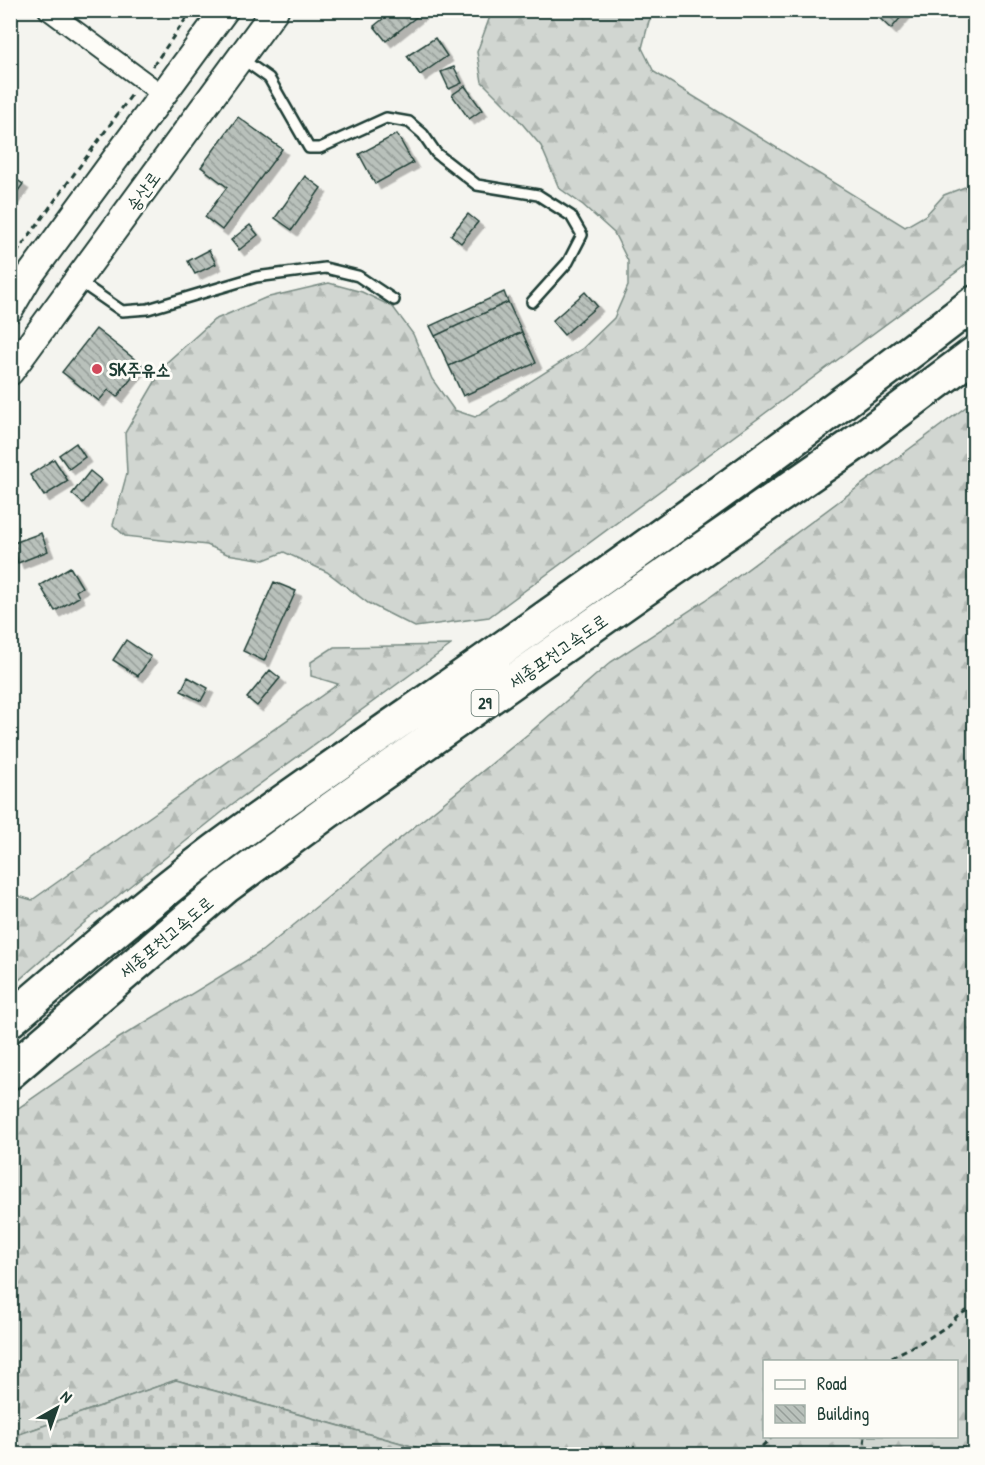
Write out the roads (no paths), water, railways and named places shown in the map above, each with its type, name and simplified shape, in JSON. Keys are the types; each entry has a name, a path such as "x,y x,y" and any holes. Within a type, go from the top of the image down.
{"highway":[{"name":"세종포천고속도로","path":"10,1020 132,917 215,851 335,764 733,485 975,303"},
{"name":"세종포천고속도로","path":"10,1072 225,887 636,596 854,446 975,354"}],"street":[{"path":"48,10 153,87"},
{"path":"10,298 20,268 153,87 225,10"},
{"name":"송산로","path":"10,372 275,10"},
{"path":"10,309 20,268"}],"lane":[{"path":"240,58 269,78 309,148 320,148 386,118 409,122 423,134 436,153 477,185 538,195 571,216 582,235 568,262 532,302"},
{"path":"78,281 122,311 148,309 256,277 325,268 358,276 394,300"}],"place":[{"name":"SK주유소","path":"97,369"}]}
